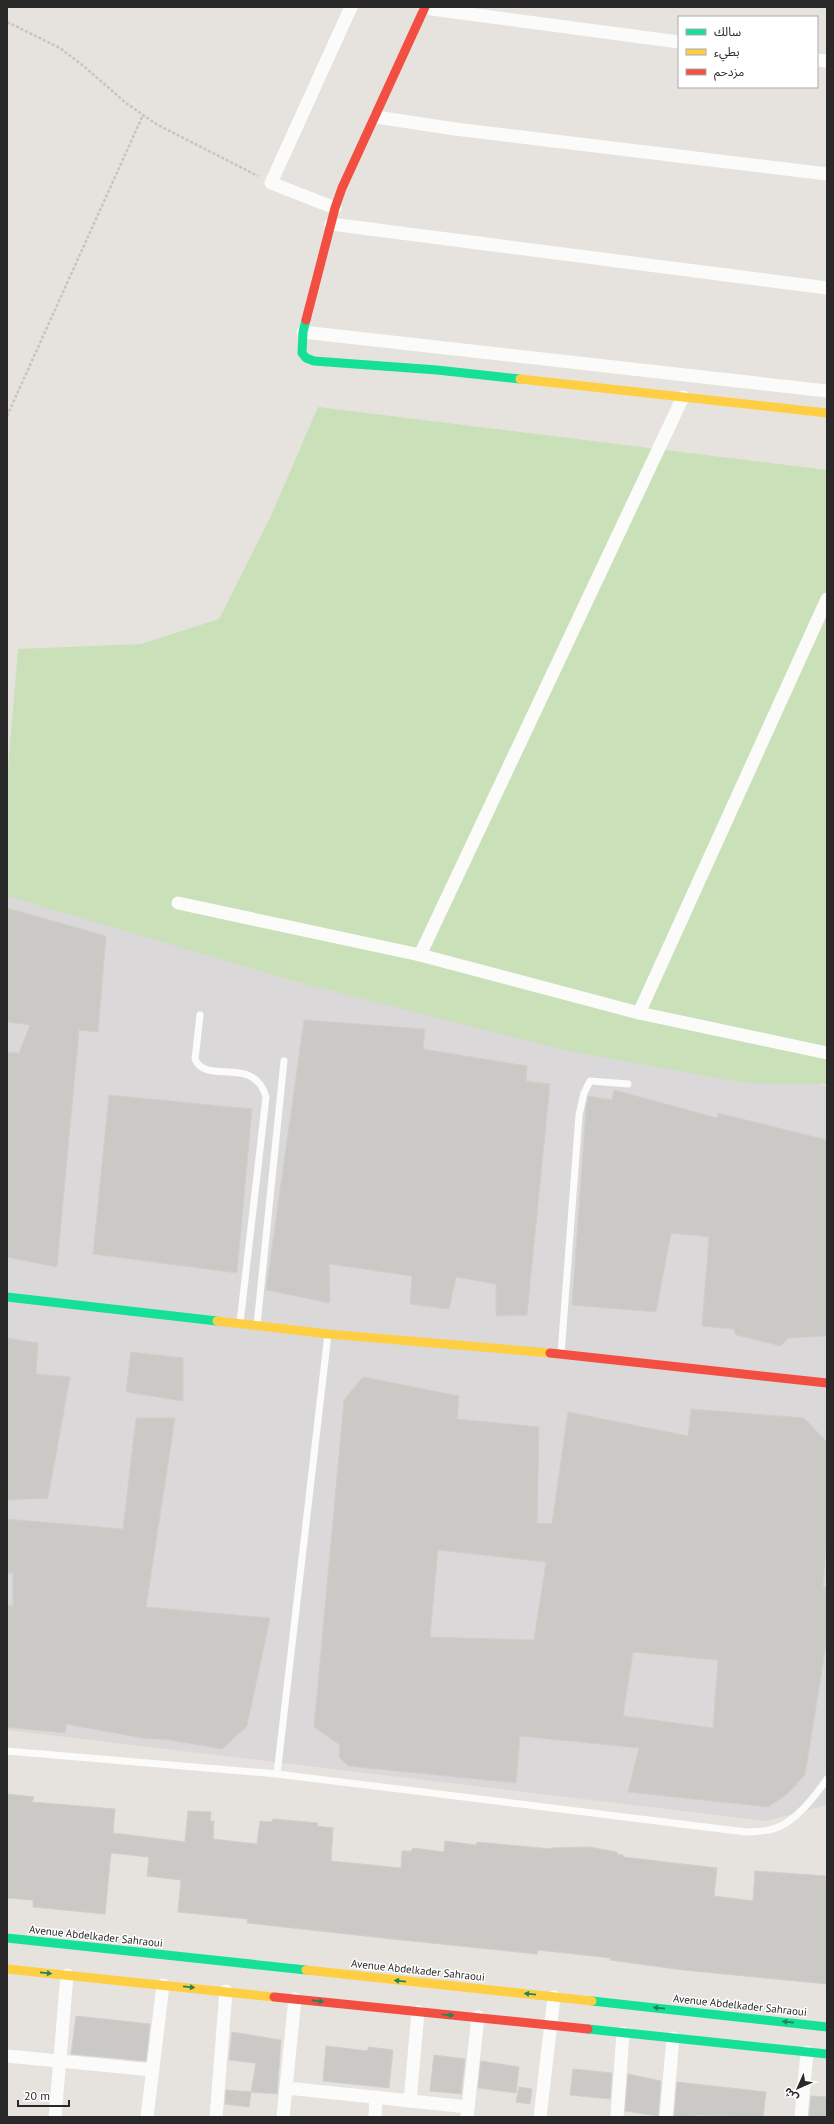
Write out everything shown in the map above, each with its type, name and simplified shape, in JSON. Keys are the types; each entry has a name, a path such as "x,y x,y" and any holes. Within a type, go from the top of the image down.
{"street":[{"path":"334,208 271,183 352,7"},
{"path":"678,42 425,8 334,208 303,332 302,353 306,358 314,361 437,370 827,413"},
{"path":"376,117 455,129 827,174"},
{"path":"331,224 827,288"},
{"path":"303,332 827,390"},
{"path":"420,955 683,397"},
{"path":"639,1014 827,599"},
{"path":"178,902 420,955 639,1014 827,1053"},
{"path":"7,1297 328,1334 561,1354 827,1383"},
{"name":"Avenue Abdelkader Sahraoui","path":"7,1938 554,1996 827,2027"},
{"path":"7,1968 827,2054"},
{"path":"55,2117 67,1975"},
{"path":"147,2117 163,1985"},
{"path":"216,2117 226,1991"},
{"path":"540,2117 554,1996"},
{"path":"283,2117 295,1999"},
{"path":"410,2101 418,2012"},
{"path":"287,2088 410,2101 467,2112 478,2017"},
{"path":"617,2117 623,2033"},
{"path":"666,2117 673,2038"},
{"path":"801,2117 807,2052"},
{"path":"7,2056 153,2070"},
{"path":"374,2117 376,2097"}],"lane":[{"path":"200,1015 195,1059 197,1064 205,1070 247,1074 260,1083 266,1097 240,1324"},
{"path":"257,1325 284,1061"},
{"path":"561,1354 580,1115 584,1093 590,1081 628,1084"},
{"path":"277,1774 328,1334"},
{"path":"7,1751 277,1774 746,1832 774,1829 800,1813 827,1779"}],"path":[{"path":"7,22 60,48 143,115 195,145 271,183"},
{"path":"7,416 143,115"}],"shaded area":[{"path":"7,882 827,1086 827,1805 766,1821 7,1730"}],"green space":[{"path":"318,407 827,470 827,1084 745,1083 569,1051 301,983 7,896 7,780 18,649 141,644 219,619 270,518"}],"building":[{"path":"7,908 106,936 98,1032 79,1030 57,1267 7,1257 7,1052 19,1053 30,1025 7,1022"},
{"path":"304,1020 425,1029 423,1049 527,1066 526,1081 550,1084 527,1315 496,1316 496,1284 456,1277 449,1309 410,1304 412,1276 329,1264 330,1303 266,1290"},
{"path":"614,1090 717,1118 718,1113 827,1140 827,1336 788,1338 781,1346 736,1335 734,1329 702,1326 709,1237 671,1233 656,1312 572,1305 588,1096 612,1100"},
{"path":"109,1095 252,1109 237,1273 93,1254"},
{"path":"7,1338 38,1343 36,1374 70,1377 48,1498 7,1500"},
{"path":"131,1352 183,1358 183,1401 126,1392"},
{"path":"363,1377 459,1396 457,1419 539,1427 537,1523 552,1524 568,1412 688,1436 691,1409 804,1418 827,1442 827,1535 823,1586 827,1588 827,1639 805,1775 787,1794 768,1807 628,1792 639,1748 520,1736 516,1783 348,1766 339,1757 340,1745 314,1727 344,1400","holes":["438,1550 546,1562 534,1640 430,1637","633,1652 718,1660 713,1728 623,1716"]},
{"path":"136,1418 175,1418 146,1607 270,1618 247,1726 222,1749 170,1740 143,1738 66,1724 65,1733 7,1727 7,1605 13,1606 13,1573 7,1573 7,1519 123,1529"},
{"path":"7,1794 34,1797 32,1802 115,1809 113,1833 185,1842 188,1811 211,1812 210,1821 214,1821 213,1839 257,1844 260,1821 272,1822 273,1819 318,1823 317,1826 333,1828 331,1861 401,1868 402,1851 411,1851 413,1848 444,1852 445,1841 476,1845 477,1842 551,1849 589,1847 617,1852 617,1854 623,1855 623,1857 717,1868 714,1896 753,1901 755,1871 827,1876 827,1984 683,1970 610,1960 611,1958 538,1950 537,1954 247,1923 248,1919 178,1912 181,1880 147,1876 149,1857 111,1853 105,1914 33,1907 33,1900 7,1898"},
{"path":"76,2016 150,2024 146,2061 71,2054"},
{"path":"232,2032 281,2040 277,2094 251,2092 256,2063 229,2060"},
{"path":"326,2046 368,2051 368,2047 393,2050 389,2088 323,2081"},
{"path":"434,2055 465,2059 461,2094 430,2091"},
{"path":"481,2061 519,2067 516,2093 478,2088"},
{"path":"573,2069 612,2073 610,2099 570,2095"},
{"path":"628,2074 661,2081 658,2116 625,2111"},
{"path":"677,2082 766,2092 763,2117 695,2115 694,2117 674,2117"},
{"path":"519,2087 532,2089 530,2104 516,2102"},
{"path":"226,2090 251,2092 249,2107 225,2104"},
{"path":"811,2096 827,2097 827,2117 809,2117"}],"traffic: fast":[{"path":"306,320 303,332 302,353 306,358 314,361 437,370 520,379"},
{"path":"7,1297 217,1321"},
{"path":"7,1938 306,1970"},
{"path":"592,2001 827,2027"},
{"path":"588,2029 827,2054"}],"traffic: slow":[{"path":"520,379 827,413"},
{"path":"217,1321 328,1334 550,1353"},
{"path":"7,1969 274,1997"},
{"path":"306,1970 592,2001"}],"traffic: jam":[{"path":"306,320 335,208 342,188 425,7"},
{"path":"550,1353 827,1383"},
{"path":"274,1997 588,2029"}]}
